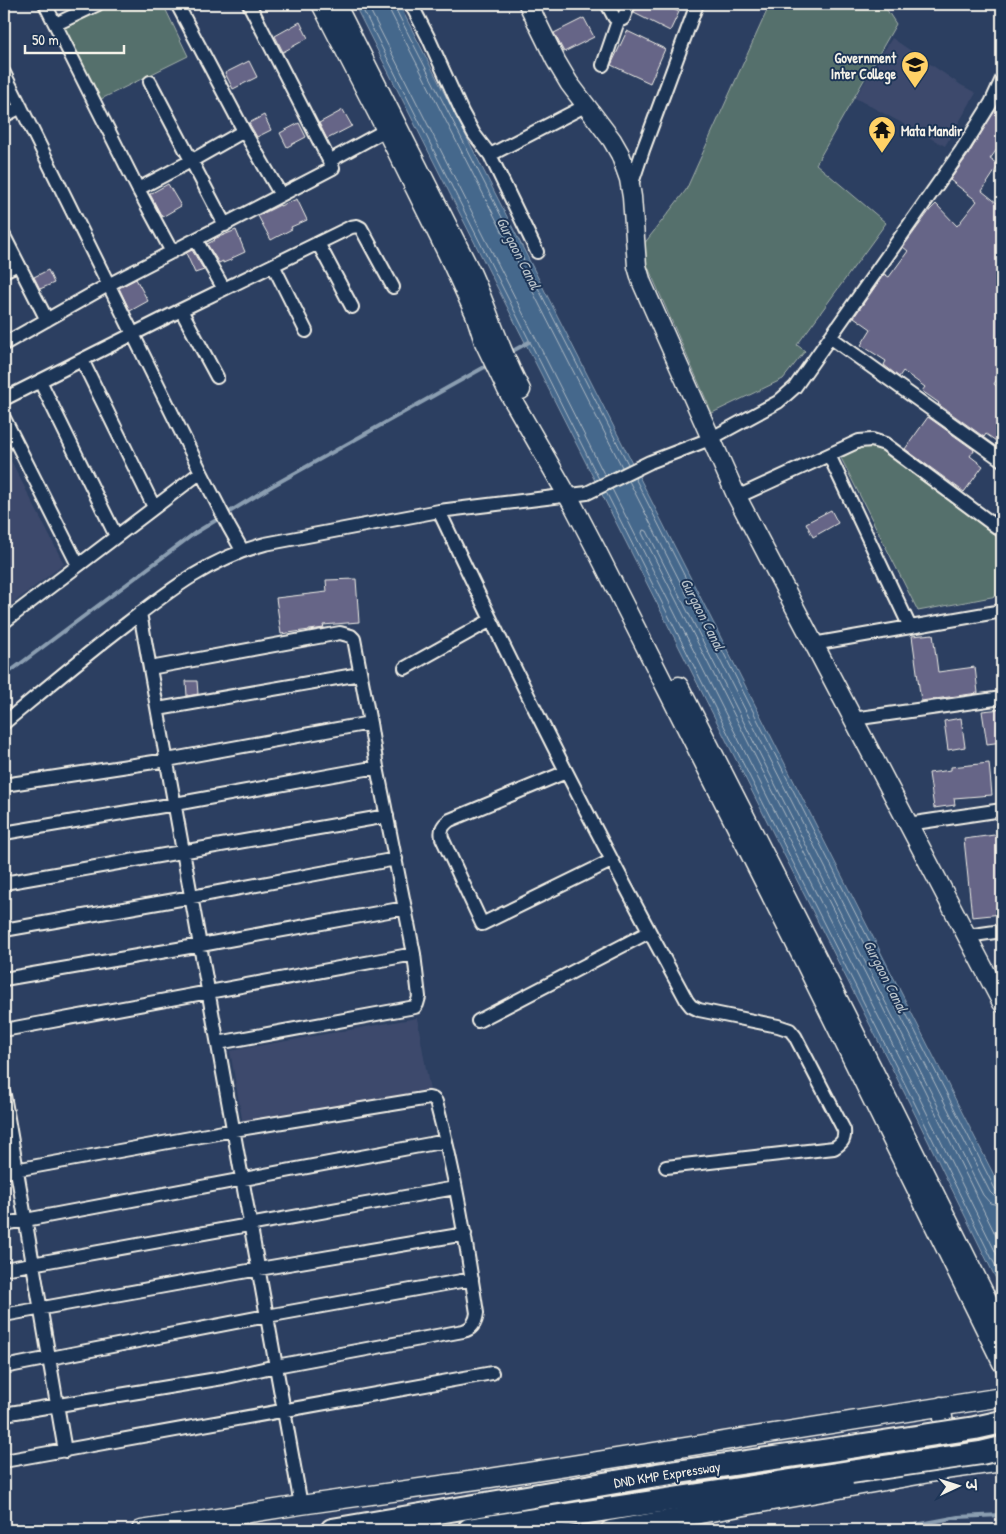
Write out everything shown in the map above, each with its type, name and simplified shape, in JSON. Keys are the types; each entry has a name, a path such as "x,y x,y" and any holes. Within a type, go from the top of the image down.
{"highway":[{"name":"DND KMP Expressway","path":"332,1530 657,1475 975,1428 1002,1422"},
{"name":"DND KMP Expressway","path":"469,1530 981,1453 1002,1448"}],"main road":[{"path":"321,4 386,130 512,387 580,493 1002,1329"},
{"path":"336,4 471,272 486,306 490,340"},
{"path":"528,4 569,83 612,140 620,154 631,186 638,274 737,497 1002,1004"},
{"path":"580,493 596,549 799,950 1002,1363"},
{"path":"141,1530 490,1478 1002,1397"},
{"path":"941,1406 952,1469"},
{"path":"610,1530 952,1469 1002,1462"}],"street":[{"path":"45,4 138,189 172,252"},
{"path":"56,24 98,4"},
{"path":"177,4 244,131 281,195"},
{"path":"4,344 108,286 333,168 250,4"},
{"path":"411,4 462,112 474,134 490,156 537,252"},
{"path":"607,4 618,21"},
{"path":"603,65 618,21 623,19 629,4"},
{"path":"631,186 698,4"},
{"path":"4,72 108,286 242,550"},
{"path":"4,723 140,613 177,586 197,572 242,550 439,511 580,493 710,439 778,402 795,387 961,152 1002,81"},
{"path":"150,82 225,225"},
{"path":"490,156 585,106"},
{"path":"4,116 21,107"},
{"path":"329,161 386,130"},
{"path":"138,189 244,131"},
{"path":"4,400 181,310 351,227 359,226 362,228 393,287"},
{"path":"4,236 47,320"},
{"path":"196,240 224,289"},
{"path":"318,243 352,307"},
{"path":"4,272 18,264"},
{"path":"273,265 306,331"},
{"path":"181,310 217,377"},
{"path":"830,337 1002,460"},
{"path":"82,360 154,507"},
{"path":"40,381 116,536"},
{"path":"4,418 78,565"},
{"path":"737,497 858,441 872,440 885,444 1002,531"},
{"path":"828,455 910,627"},
{"path":"4,622 201,472"},
{"path":"439,511 611,861 687,1001 692,1006 706,1012 790,1030 831,1102 844,1130 845,1137 842,1144 822,1151 666,1167"},
{"path":"813,644 1002,611"},
{"path":"140,613 301,1505"},
{"path":"405,668 491,620"},
{"path":"150,668 346,634 351,636 354,639 377,767 406,908 419,997 415,1007 218,1043"},
{"path":"158,709 360,674"},
{"path":"853,719 1002,698"},
{"path":"4,785 167,760 370,723"},
{"path":"4,833 377,767"},
{"path":"566,772 450,820 441,828 442,838 482,924 611,861"},
{"path":"908,824 1002,810"},
{"path":"4,883 387,816"},
{"path":"4,930 396,859"},
{"path":"4,979 201,946 406,908"},
{"path":"967,936 1002,931"},
{"path":"478,1022 649,932"},
{"path":"4,1030 414,954"},
{"path":"4,1095 10,1171 26,1220 65,1451"},
{"path":"4,1414 222,1378 468,1330 474,1324 477,1313 465,1234 446,1141 436,1102 433,1099 429,1098 234,1130 10,1171"},
{"path":"4,1224 446,1141"},
{"path":"4,1269 455,1188"},
{"path":"4,1315 465,1234"},
{"path":"4,1367 267,1316 472,1279"},
{"path":"4,1461 492,1373"}],"shaded area":[{"name":"Government Inter College","path":"892,38 961,85 976,93 945,146 855,98"},
{"path":"4,447 64,564 4,610"},
{"path":"417,1018 430,1091 243,1124 230,1051"}],"green space":[{"path":"100,4 163,4 188,56 99,100 61,23"},
{"path":"770,4 883,4 896,24 816,164 886,223 797,345 805,351 783,379 712,413 640,249 686,190"},
{"path":"871,443 1002,540 1002,595 918,611 841,458"}],"water":[{"name":"Gurgaon Canal","path":"354,4 399,4 1002,1191 1002,1291 906,1096"}],"building":[{"path":"637,4 662,4 679,12 670,31 634,13"},
{"path":"584,18 594,37 564,52 554,33"},
{"path":"300,22 308,38 283,52 275,36"},
{"path":"627,31 665,49 650,83 611,65"},
{"path":"249,61 257,77 233,89 225,73"},
{"path":"1002,98 1002,136 998,144 1000,145 990,159 999,165 982,191 1002,207 1002,366 994,384 1002,391 1002,445 986,434 984,437 938,404 922,391 925,387 903,371 899,377 884,365 886,361 861,345 871,329 854,317 884,274 889,277 908,251 903,247 936,204 957,226 977,201 950,180 968,155"},
{"path":"343,110 352,126 327,139 319,123"},
{"path":"264,115 271,130 257,137 249,123"},
{"path":"299,123 306,137 287,147 280,133"},
{"path":"168,184 181,206 162,217 150,194"},
{"path":"297,199 307,220 291,227 292,229 271,240 258,216"},
{"path":"236,230 245,252 233,259 219,263 207,244"},
{"path":"192,250 204,270 195,273 186,253"},
{"path":"48,270 54,283 40,289 34,277"},
{"path":"136,279 148,301 130,311 119,288"},
{"path":"928,417 974,450 970,456 983,466 964,492 905,449"},
{"path":"831,510 838,523 813,537 806,523"},
{"path":"356,579 359,622 323,625 324,628 281,634 276,598 327,592 326,580"},
{"path":"933,634 938,672 975,667 978,693 921,701 912,636"},
{"path":"186,681 197,681 198,694 187,696"},
{"path":"1002,709 1002,742 987,744 982,711"},
{"path":"961,718 965,747 948,750 944,721"},
{"path":"989,763 992,795 954,798 955,805 934,808 929,773 951,770 951,767"},
{"path":"1002,834 1002,914 972,917 964,839"}],"waterway":[{"path":"509,353 529,342"},
{"path":"4,676 195,533 272,486 490,364"},
{"path":"889,1530 958,1517 1002,1515"}],"place":[{"name":"Government Inter College","path":"915,89"},
{"name":"Mata Mandir","path":"882,154"}]}
